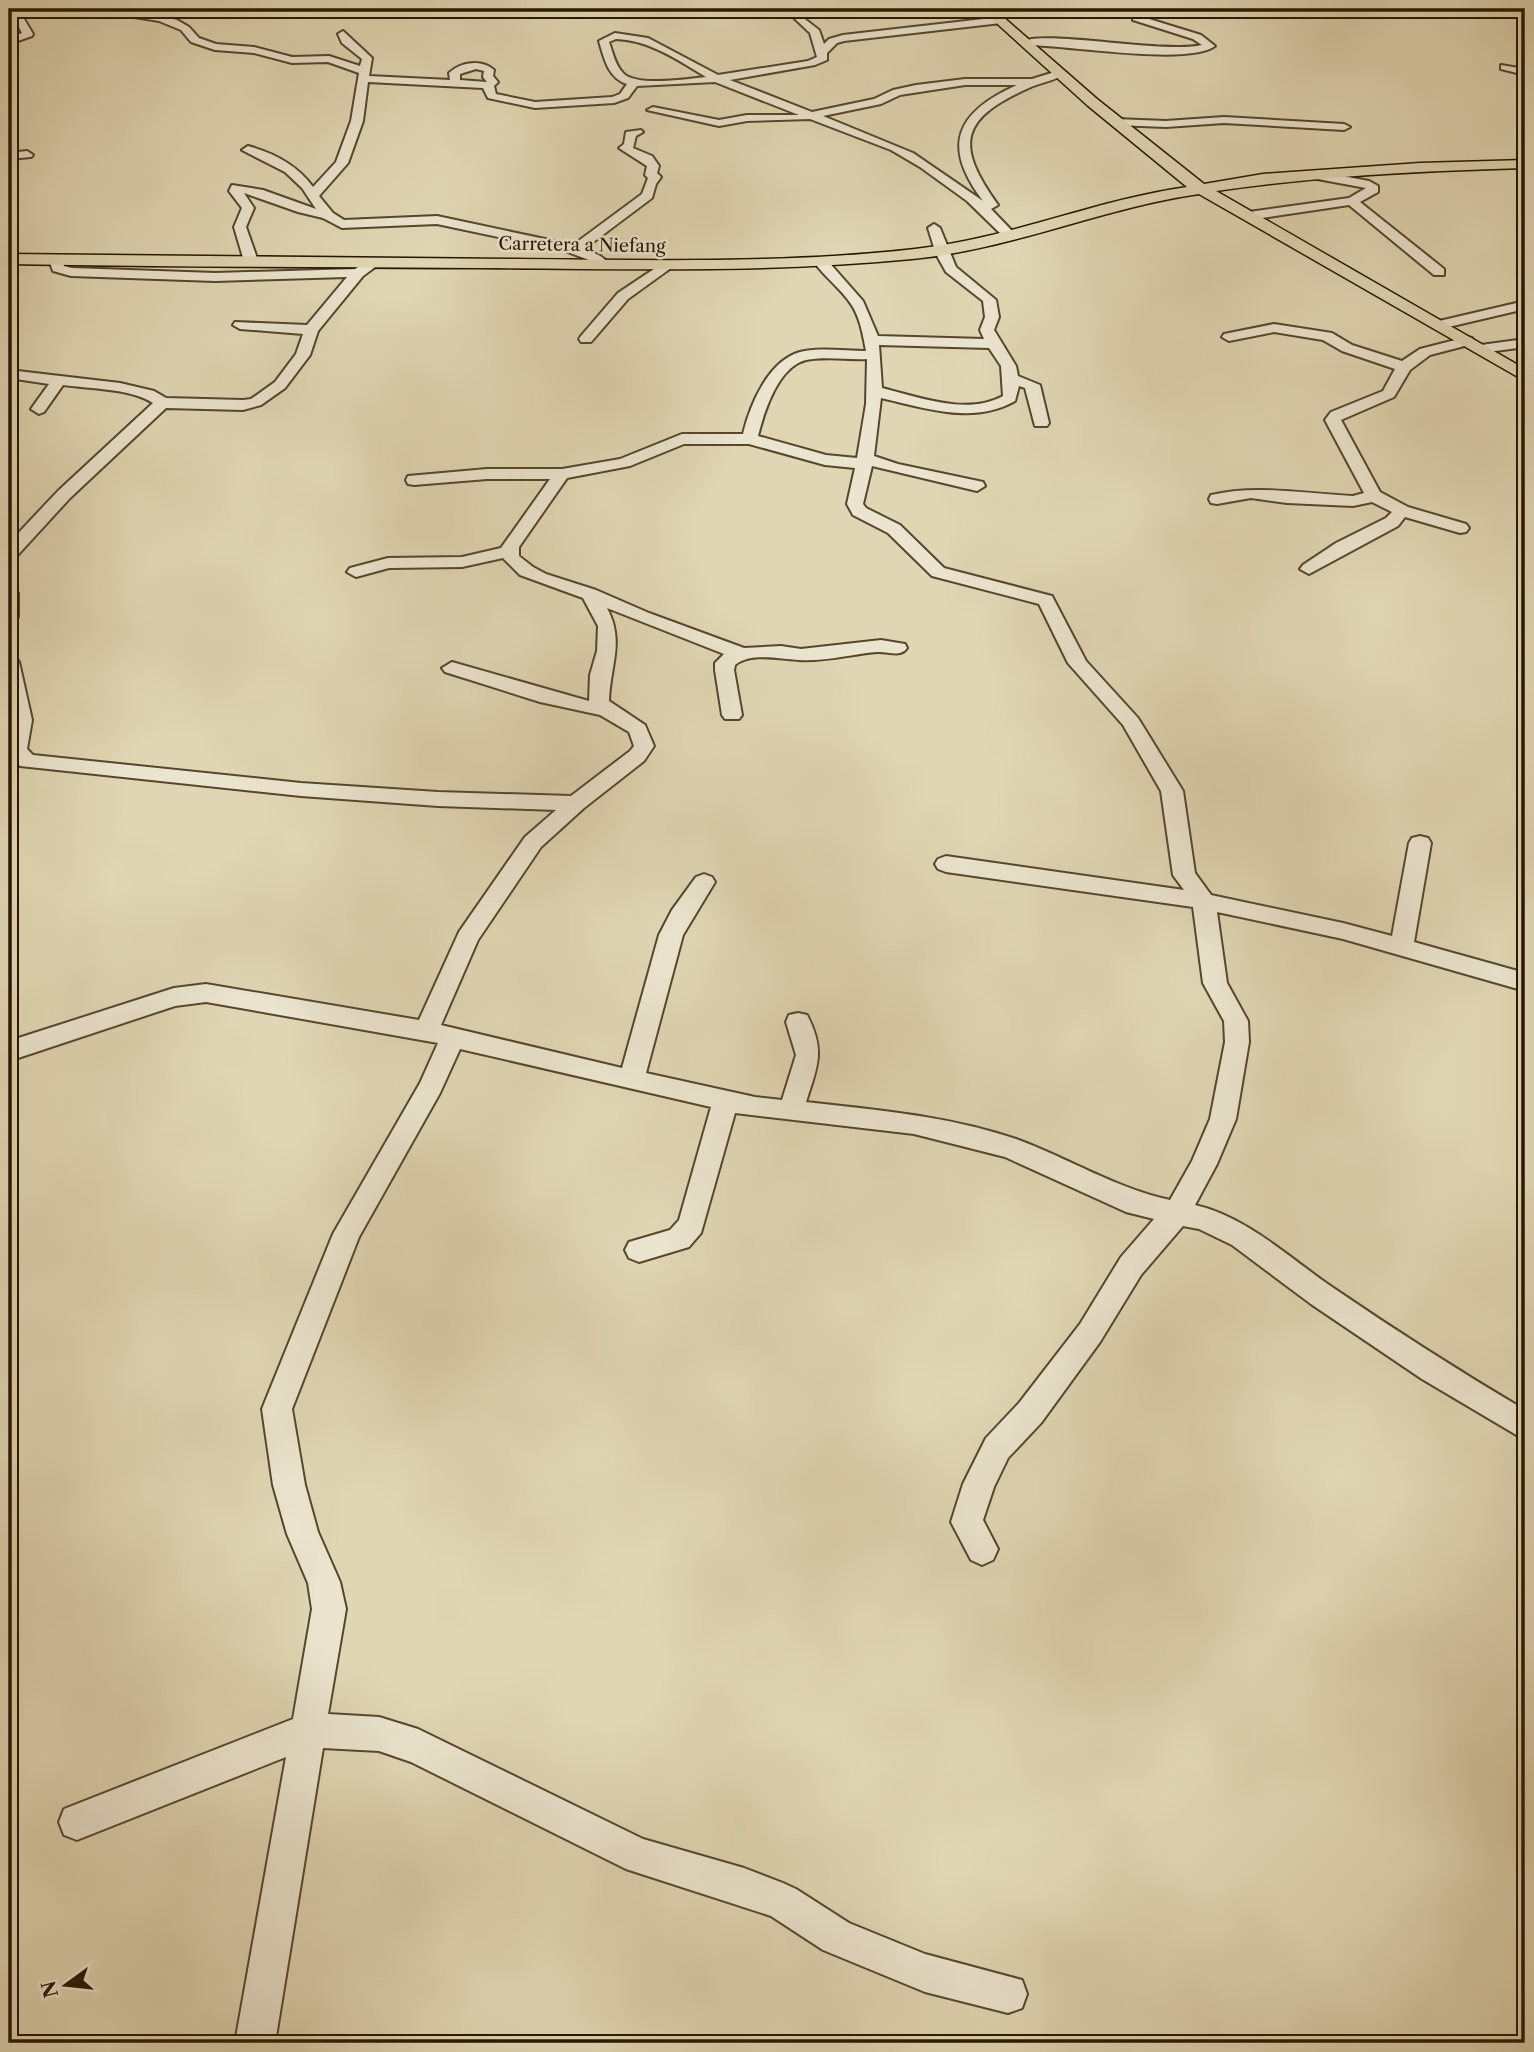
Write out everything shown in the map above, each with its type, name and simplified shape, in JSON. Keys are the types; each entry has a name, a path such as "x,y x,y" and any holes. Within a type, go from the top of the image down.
{"main road":[{"path":"987,9 1197,190 1247,215 1525,376"},
{"path":"1160,158 1203,173 1277,178"},
{"path":"1197,190 1277,178 1525,164"},
{"path":"1152,195 1170,187 1177,171"},
{"path":"1197,190 1249,178"},
{"path":"1247,215 1235,202 1236,196 1242,190 1277,178"},
{"name":"Carretera a Niefang","path":"9,259 666,265 821,262 973,245 1004,228 1152,195 1197,190"}],"street":[{"path":"90,9 132,13 172,23 187,29 195,40 215,47 254,50 292,60 329,59 363,75 489,85"},
{"path":"9,10 18,16 28,34 9,41"},
{"path":"797,16 815,32 824,58 820,62 717,79 633,84 624,80 612,66 604,41 606,38 618,36 649,41 717,79 915,158 1004,228"},
{"path":"1027,42 1055,41 1144,52 1210,46 1197,37 1136,18"},
{"path":"821,53 833,41 843,38 1001,20"},
{"path":"313,195 342,163 357,121 363,75 368,63 365,50 346,41 343,34"},
{"path":"453,83 456,78 454,73 480,65 489,70 488,76 493,82 488,91 492,96 535,105 614,100 624,96 633,84"},
{"path":"1506,67 1525,72"},
{"path":"1004,228 996,211 969,173 963,150 968,129 988,106 1006,93 1061,73"},
{"path":"653,110 719,123 747,118 799,118 877,102 897,92 916,88 965,82 1031,82"},
{"path":"1115,122 1166,124 1224,120 1344,127"},
{"path":"575,250 648,195 650,183 655,177 651,174 653,166 645,156 631,153 625,148 630,145 630,134 637,132"},
{"path":"247,150 268,156 285,165 333,221 438,220 575,250 594,257 602,264"},
{"path":"9,156 27,155"},
{"path":"1247,215 1352,201 1374,189 1316,175"},
{"path":"251,261 240,227 248,208 235,191 236,188 253,191 306,213 325,214"},
{"path":"1352,201 1439,271"},
{"path":"873,391 954,407 987,409 1000,407 1010,398 1013,379 1007,360 987,330 995,313 993,305 986,296 951,269 940,250 934,228"},
{"path":"56,260 58,268 71,272 215,277 358,273"},
{"path":"9,374 149,394 163,403 243,405 256,402 272,391 297,364 311,330 358,273 375,262"},
{"path":"821,262 832,278 858,304 871,347 873,420 855,504 859,510 894,530 938,572 1046,600 1079,663 1131,722 1172,791 1184,875 1203,901 1215,983 1236,1021 1237,1042 1223,1119 1204,1164 1176,1214 1132,1266 1090,1333 1030,1413 996,1448 979,1484 967,1522 982,1549"},
{"path":"586,339 623,296 666,265"},
{"path":"1440,325 1525,305"},
{"path":"240,324 311,330"},
{"path":"1229,337 1274,328 1326,336 1347,348 1404,367"},
{"path":"1460,528 1402,512 1374,496 1333,420 1337,415 1389,394 1404,367 1425,352 1474,345 1525,343"},
{"path":"750,439 755,416 778,373 787,364 803,356 871,347 994,344"},
{"path":"1013,379 1032,385 1041,423"},
{"path":"40,409 59,380"},
{"path":"9,554 105,453 126,439 142,419 163,403"},
{"path":"414,480 487,474 562,474 624,463 682,439 750,439 825,460 864,461 977,486"},
{"path":"356,572 398,562 462,562 508,552 562,474"},
{"path":"1217,499 1251,493 1287,498 1353,501 1374,496"},
{"path":"1309,569 1342,547 1392,522 1402,512"},
{"path":"508,552 515,566 737,653 801,655 881,646 898,648"},
{"path":"9,593 9,617"},
{"path":"590,594 607,626 607,651 600,675 599,692 599,702 606,710"},
{"path":"732,715 734,704 724,671 725,663 737,653"},
{"path":"9,662 22,720 17,750 27,761 185,780 356,794 576,803"},
{"path":"255,2043 329,1609 324,1582 303,1534 289,1485 277,1409 347,1234 431,1086 439,1034 436,1013 467,938 533,842 576,803 637,756 644,746 638,729 606,710 523,690 452,668"},
{"path":"1401,948 1420,843"},
{"path":"946,864 1203,901 1343,931 1525,982"},
{"path":"632,1079 671,935 680,916 704,882"},
{"path":"9,1051 135,1009 190,994 229,996 439,1034 755,1107 914,1124 1010,1148 1136,1204 1204,1219 1242,1237 1321,1295 1432,1370 1525,1426"},
{"path":"791,1111 807,1055 798,1022"},
{"path":"639,1250 679,1239 691,1225 726,1099"},
{"path":"77,1822 310,1730 379,1734 418,1746 509,1794 639,1856 744,1887 783,1902 836,1937 925,1973 1008,1994"}]}
